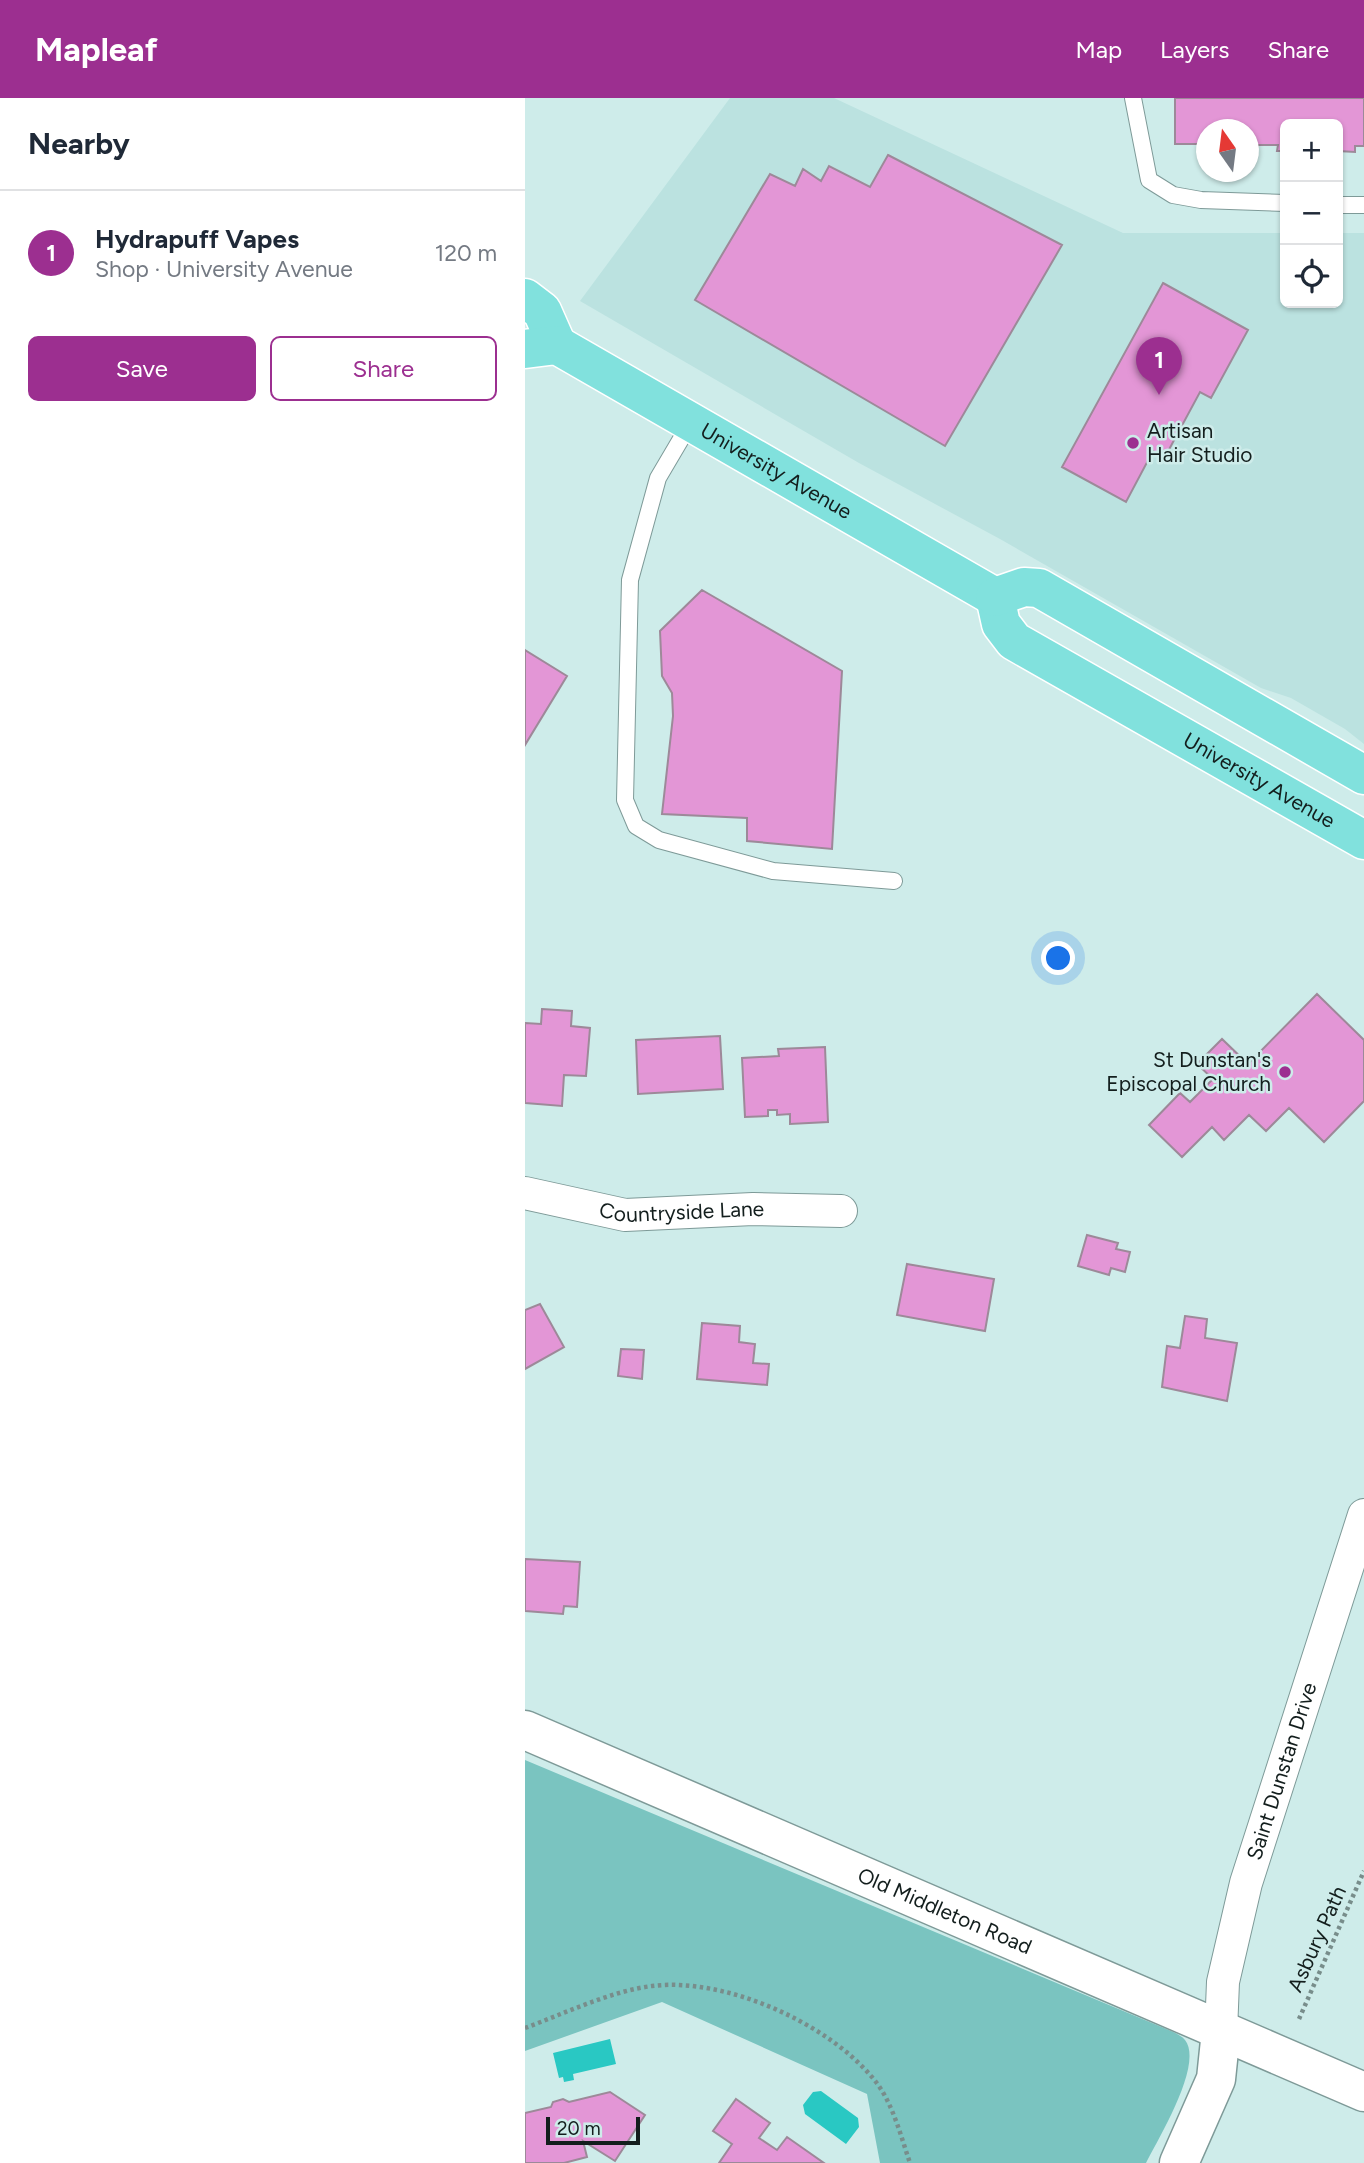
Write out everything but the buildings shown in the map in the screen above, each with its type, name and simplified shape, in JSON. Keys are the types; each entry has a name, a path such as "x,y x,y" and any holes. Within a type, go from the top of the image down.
{"main road":[{"name":"University Avenue","path":"525,298 542,311 541,347 691,422 995,597 1001,624 1014,641 1364,841"},
{"path":"995,597 1024,587 1039,588 1364,775"}],"street":[{"name":"Countryside Lane","path":"525,1193 625,1214 753,1209 841,1211"},
{"name":"Saint Dunstan Drive","path":"1221,2031 1223,1982 1246,1883 1364,1516"},
{"name":"Old Middleton Road","path":"525,1730 1364,2092"},
{"path":"1179,2163 1216,2078 1221,2031"}],"lane":[{"path":"1133,98 1149,180 1173,195 1201,200 1280,203"},
{"path":"1343,205 1364,205"},
{"path":"691,422 658,478 630,580 625,800 636,826 659,840 773,871 894,881"}],"path":[{"name":"Asbury Path","path":"1299,2019 1364,1871"},
{"path":"525,2028 649,1986 691,1983 748,1996 831,2039 872,2076 893,2113 910,2163"}],"shaded area":[{"path":"730,98 834,98 1123,233 1280,233 1280,308 1343,308 1343,233 1364,233 1364,744 1345,729 1291,698 1261,688 1000,539 859,463 580,301"},
{"path":"525,1760 1180,2036 1185,2040 1189,2051 1189,2066 1177,2102 1146,2163 880,2163 867,2094 662,2002 525,2051"},
{"path":"610,2039 616,2064 573,2074 574,2080 564,2082 563,2077 559,2078 553,2053"},
{"path":"821,2091 858,2118 859,2127 846,2144 805,2114 803,2105 813,2092"}],"place":[{"name":"Hydrapuff Vapes","path":"1159,395"},
{"name":"Artisan Hair Studio","path":"1133,443"},
{"name":"St Dunstan's Episcopal Church","path":"1285,1072"}]}
